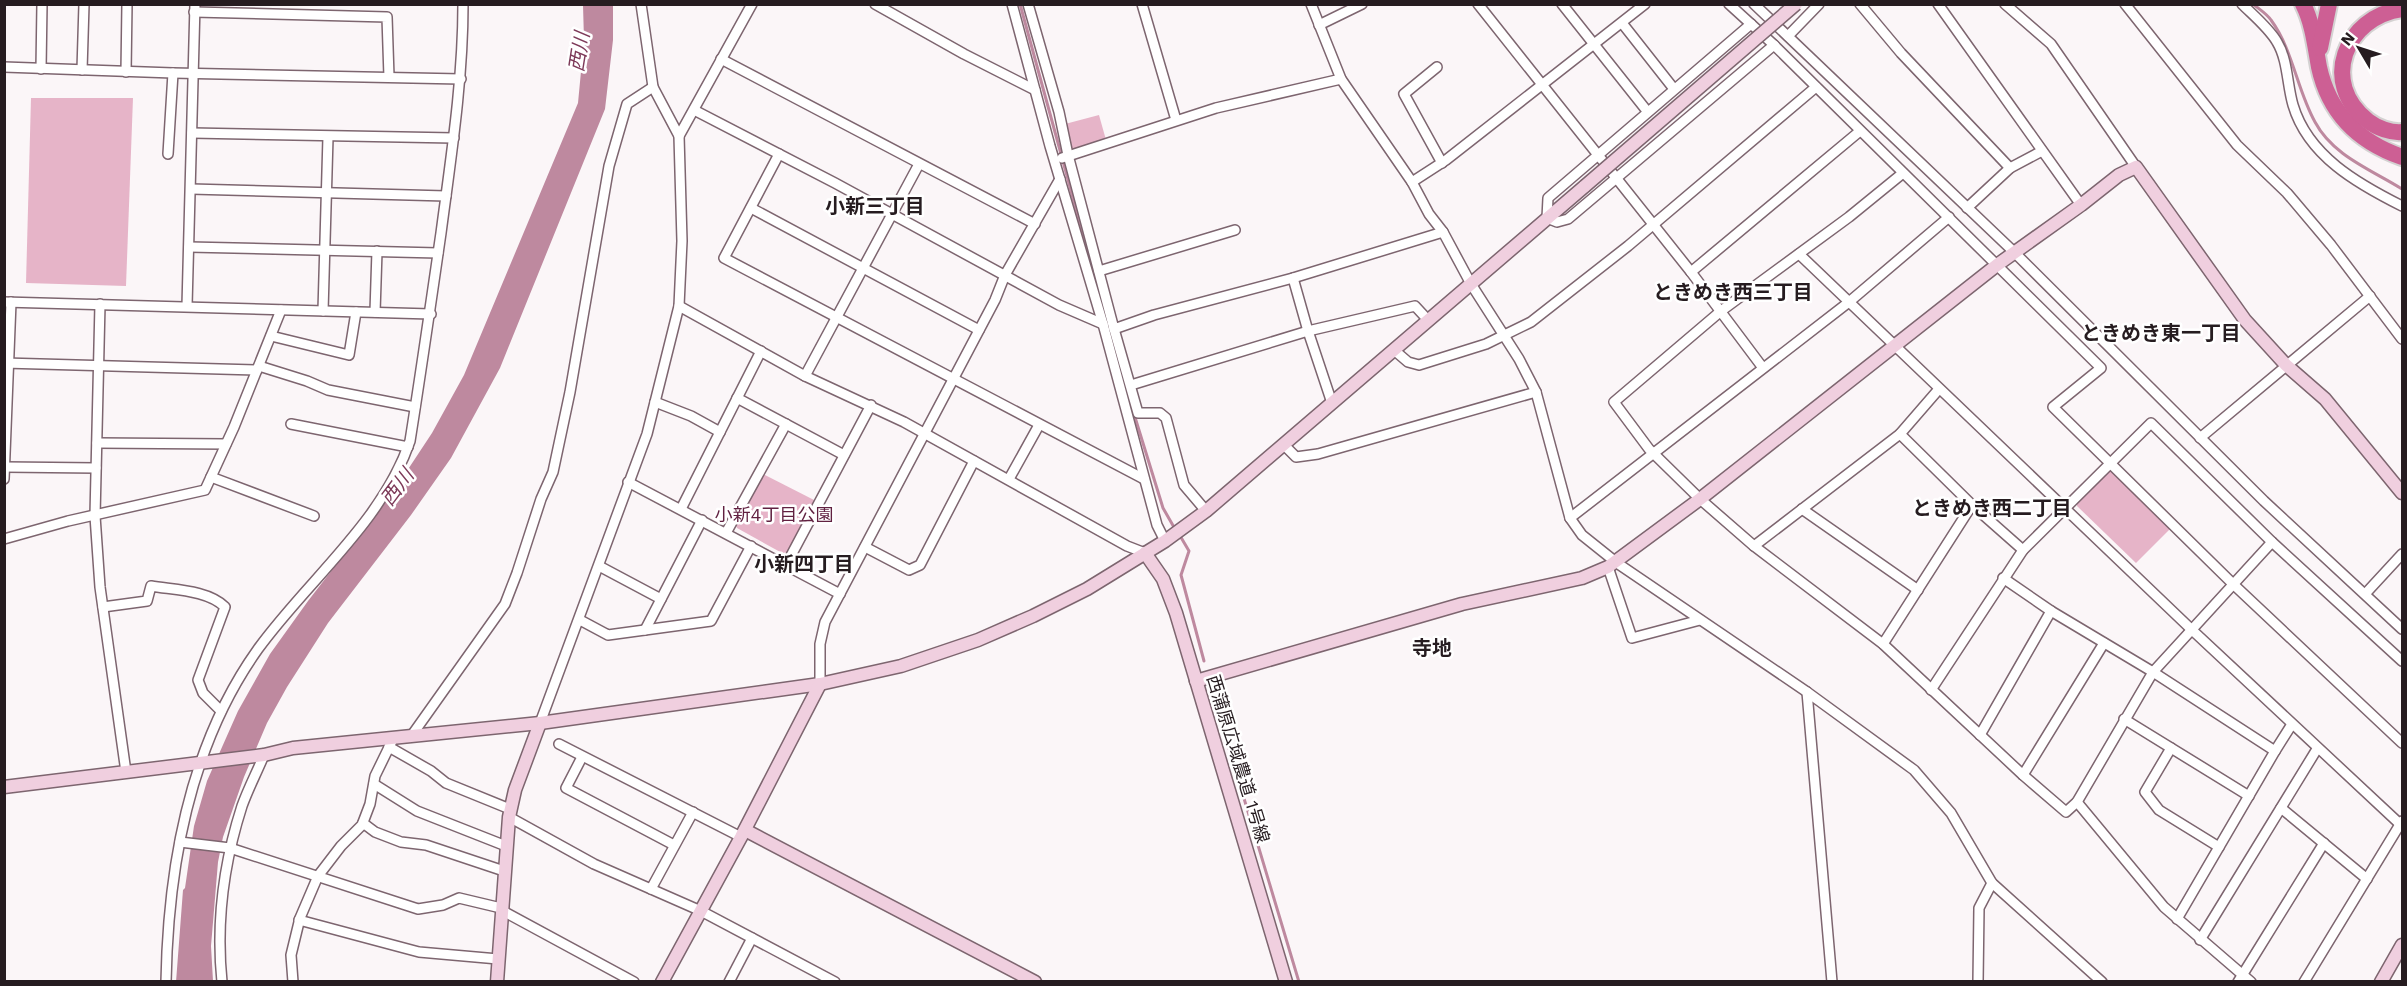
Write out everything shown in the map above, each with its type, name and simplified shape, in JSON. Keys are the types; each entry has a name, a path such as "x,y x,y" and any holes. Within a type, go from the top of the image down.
{"highway":[{"path":"2302,4 2313,32 2319,67 2329,99 2349,125 2376,146 2403,157"},
{"path":"2319,67 2329,4"},
{"path":"2403,9 2381,15 2367,23 2350,42 2342,66 2345,90 2359,114 2372,124 2386,130 2403,132"}],"street":[{"path":"41,69 42,4"},
{"path":"82,70 84,4"},
{"path":"126,72 127,4"},
{"path":"166,981 167,934 183,843 221,711 257,650 378,501 394,478 408,447 431,314 454,138 460,79 463,4"},
{"path":"496,981 506,846 515,790 580,620 647,434 680,306 682,241 679,136 653,87 641,4"},
{"path":"679,136 752,4"},
{"path":"875,4 964,54 1035,90"},
{"path":"1012,4 1059,179 1103,324 1157,525 1165,541"},
{"path":"1028,4 1059,112 1068,155 1138,413 1160,413 1166,418 1184,485 1206,511"},
{"path":"1142,4 1176,120"},
{"path":"1311,4 1341,79 1412,182 1471,284 1519,359 1536,392 1570,518 1582,535 1612,565 1700,620 1807,692 1914,770 1952,813 1992,883 2102,981"},
{"path":"1478,4 1691,272 1763,368"},
{"path":"1562,4 1647,111"},
{"path":"1412,182 1442,163 1645,4"},
{"path":"1728,4 1774,45 2101,368 2053,407 2233,584 2403,743"},
{"path":"1754,4 2014,252 2264,501 2403,628"},
{"path":"4,787 263,755 293,748 391,743 412,735 540,723 820,684 901,666 978,640 1033,616 1087,589 1165,541 1206,511 1796,4"},
{"path":"1788,36 1819,4"},
{"path":"1860,4 1901,53 2010,168"},
{"path":"1938,4 2082,205"},
{"path":"2005,4 2051,44 2245,320 2286,365 2325,399 2403,493"},
{"path":"2125,4 2237,145 2286,194 2403,339"},
{"path":"2242,4 2277,42 2293,107 2309,135 2330,161 2356,181 2403,206"},
{"path":"1319,25 1361,5"},
{"path":"187,306 194,8 387,17 389,77"},
{"path":"1622,23 1674,89"},
{"path":"1547,218 1548,198 1751,24"},
{"path":"1547,218 1557,222 1568,219 1774,45"},
{"path":"721,59 1035,224"},
{"path":"4,67 193,74 460,79"},
{"path":"1437,67 1404,94 1442,163"},
{"path":"168,154 173,73"},
{"path":"1055,161 1176,120 1341,79"},
{"path":"412,735 505,604 517,573 541,500 553,472 570,392 609,165 627,104 653,87"},
{"path":"1394,350 1408,362 1419,364 1505,337 1531,322 1653,225 1816,87"},
{"path":"694,110 1059,305 1103,324"},
{"path":"1691,272 1860,130"},
{"path":"192,133 454,138"},
{"path":"322,311 328,137"},
{"path":"1967,208 2010,168 2042,151"},
{"path":"779,154 724,258 1144,479"},
{"path":"805,376 919,164"},
{"path":"1196,681 1462,604 1582,578 1612,565 1700,499 2014,252 2082,205 2119,175 2136,167"},
{"path":"1903,173 1721,311 1614,402 1655,454 1700,499 1754,546 1884,644 2023,775 2066,812 2077,802 2153,672 2272,542"},
{"path":"662,981 743,833 820,684 821,633 840,594 979,330 1005,275 1059,179"},
{"path":"191,189 446,196"},
{"path":"751,208 979,330"},
{"path":"1570,518 1849,302 1949,217"},
{"path":"1099,271 1235,230"},
{"path":"1114,328 1293,278 1443,232"},
{"path":"189,247 438,253"},
{"path":"375,312 377,251"},
{"path":"1799,254 2317,749 2402,824 2304,981"},
{"path":"1293,278 1332,403"},
{"path":"2200,438 2370,296"},
{"path":"4,479 8,302 431,314"},
{"path":"100,304 95,516 103,607 126,772"},
{"path":"680,306 805,376 871,405 1127,546 1145,553"},
{"path":"1131,385 1308,332 1397,309 1415,306 1428,320"},
{"path":"4,539 205,490 281,310"},
{"path":"271,336 349,355 356,312"},
{"path":"681,509 761,351"},
{"path":"7,363 258,368 307,381 328,390 415,407"},
{"path":"1754,546 1900,434 1939,389"},
{"path":"1283,444 1296,457 1318,454 1536,392"},
{"path":"737,398 844,455"},
{"path":"655,402 691,416 720,432"},
{"path":"786,565 871,405"},
{"path":"1931,690 2023,550 2151,423 2272,542 2403,661"},
{"path":"291,424 408,447"},
{"path":"726,533 786,424"},
{"path":"1009,479 1039,424"},
{"path":"1900,434 1972,505 2023,550"},
{"path":"97,443 226,444"},
{"path":"865,547 909,570 920,565 974,461"},
{"path":"5,467 96,468"},
{"path":"211,477 314,516"},
{"path":"628,482 840,594"},
{"path":"1884,644 1972,505"},
{"path":"1802,509 1918,590"},
{"path":"645,630 702,520"},
{"path":"580,620 608,635 711,621 751,546"},
{"name":"西蒲原広域農道 1号線","path":"1145,553 1163,579 1169,593 1286,981"},
{"path":"2366,593 2403,554"},
{"path":"1612,565 1632,639 1700,620"},
{"path":"599,566 661,599"},
{"path":"2003,578 2051,611 2153,672 2275,751"},
{"path":"103,607 147,601 151,586 199,594 221,603 225,607 198,680 203,693 221,711"},
{"path":"1980,735 2051,611"},
{"path":"2023,775 2104,643"},
{"path":"1807,692 1832,981"},
{"path":"2124,719 2249,796"},
{"path":"2177,919 2292,724"},
{"path":"391,743 446,783 510,813 594,864 701,911 817,977 834,981"},
{"path":"292,981 291,955 299,920 318,876 341,846 363,823 370,804 375,776 391,743"},
{"path":"559,744 693,812 743,833 1035,981"},
{"path":"2171,748 2145,792 2159,810 2219,847"},
{"path":"2200,940 2317,749"},
{"path":"222,981 219,954 223,895 230,848 242,804 263,755"},
{"path":"582,757 566,788 674,845"},
{"path":"374,784 417,810 506,846"},
{"path":"2077,802 2164,907 2241,978 2251,981"},
{"path":"2281,808 2367,879"},
{"path":"651,889 693,812"},
{"path":"363,823 375,832 400,842 426,845 504,871"},
{"path":"183,843 210,844 230,848 418,909 443,905 459,898 501,909 634,981"},
{"path":"2241,978 2324,843"},
{"path":"1978,981 1979,908 1992,883"},
{"path":"299,920 419,952 498,959"},
{"path":"729,981 752,938"},
{"path":"2381,981 2403,945"}],"green space":[{"path":"31,98 133,98 126,286 26,283"},
{"path":"1099,115 1106,140 1072,149 1065,124"},
{"path":"2112,471 2170,529 2136,563 2077,506 2077,501 2106,472"},
{"name":"小新4丁目公園","path":"763,474 816,501 788,552 782,553 737,528 735,524"}],"water":[{"name":"西川","path":"583,5 613,5 613,40 605,109 500,368 451,458 411,515 328,623 267,723 244,777 223,837 218,862 211,946 213,981 176,982 183,890 194,826 207,781 238,711 270,654 397,486 432,433 464,375 578,103 584,40"}],"waterway":[{"path":"1020,4 1102,304"},
{"path":"2253,4 2269,18 2285,44 2309,110 2323,134 2354,161 2402,189"},
{"path":"1114,348 1125,385"},
{"path":"1134,414 1163,508 1175,529"},
{"path":"1179,534 1189,551 1181,575 1204,661"},
{"path":"1212,693 1218,708"},
{"path":"1225,735 1299,982"}],"district":[{"name":"小新三丁目","path":"875,206"},
{"name":"ときめき西三丁目","path":"1733,292"},
{"name":"ときめき東一丁目","path":"2161,333"},
{"name":"ときめき西二丁目","path":"1992,508"},
{"name":"小新四丁目","path":"804,564"},
{"name":"寺地","path":"1432,648"}]}
